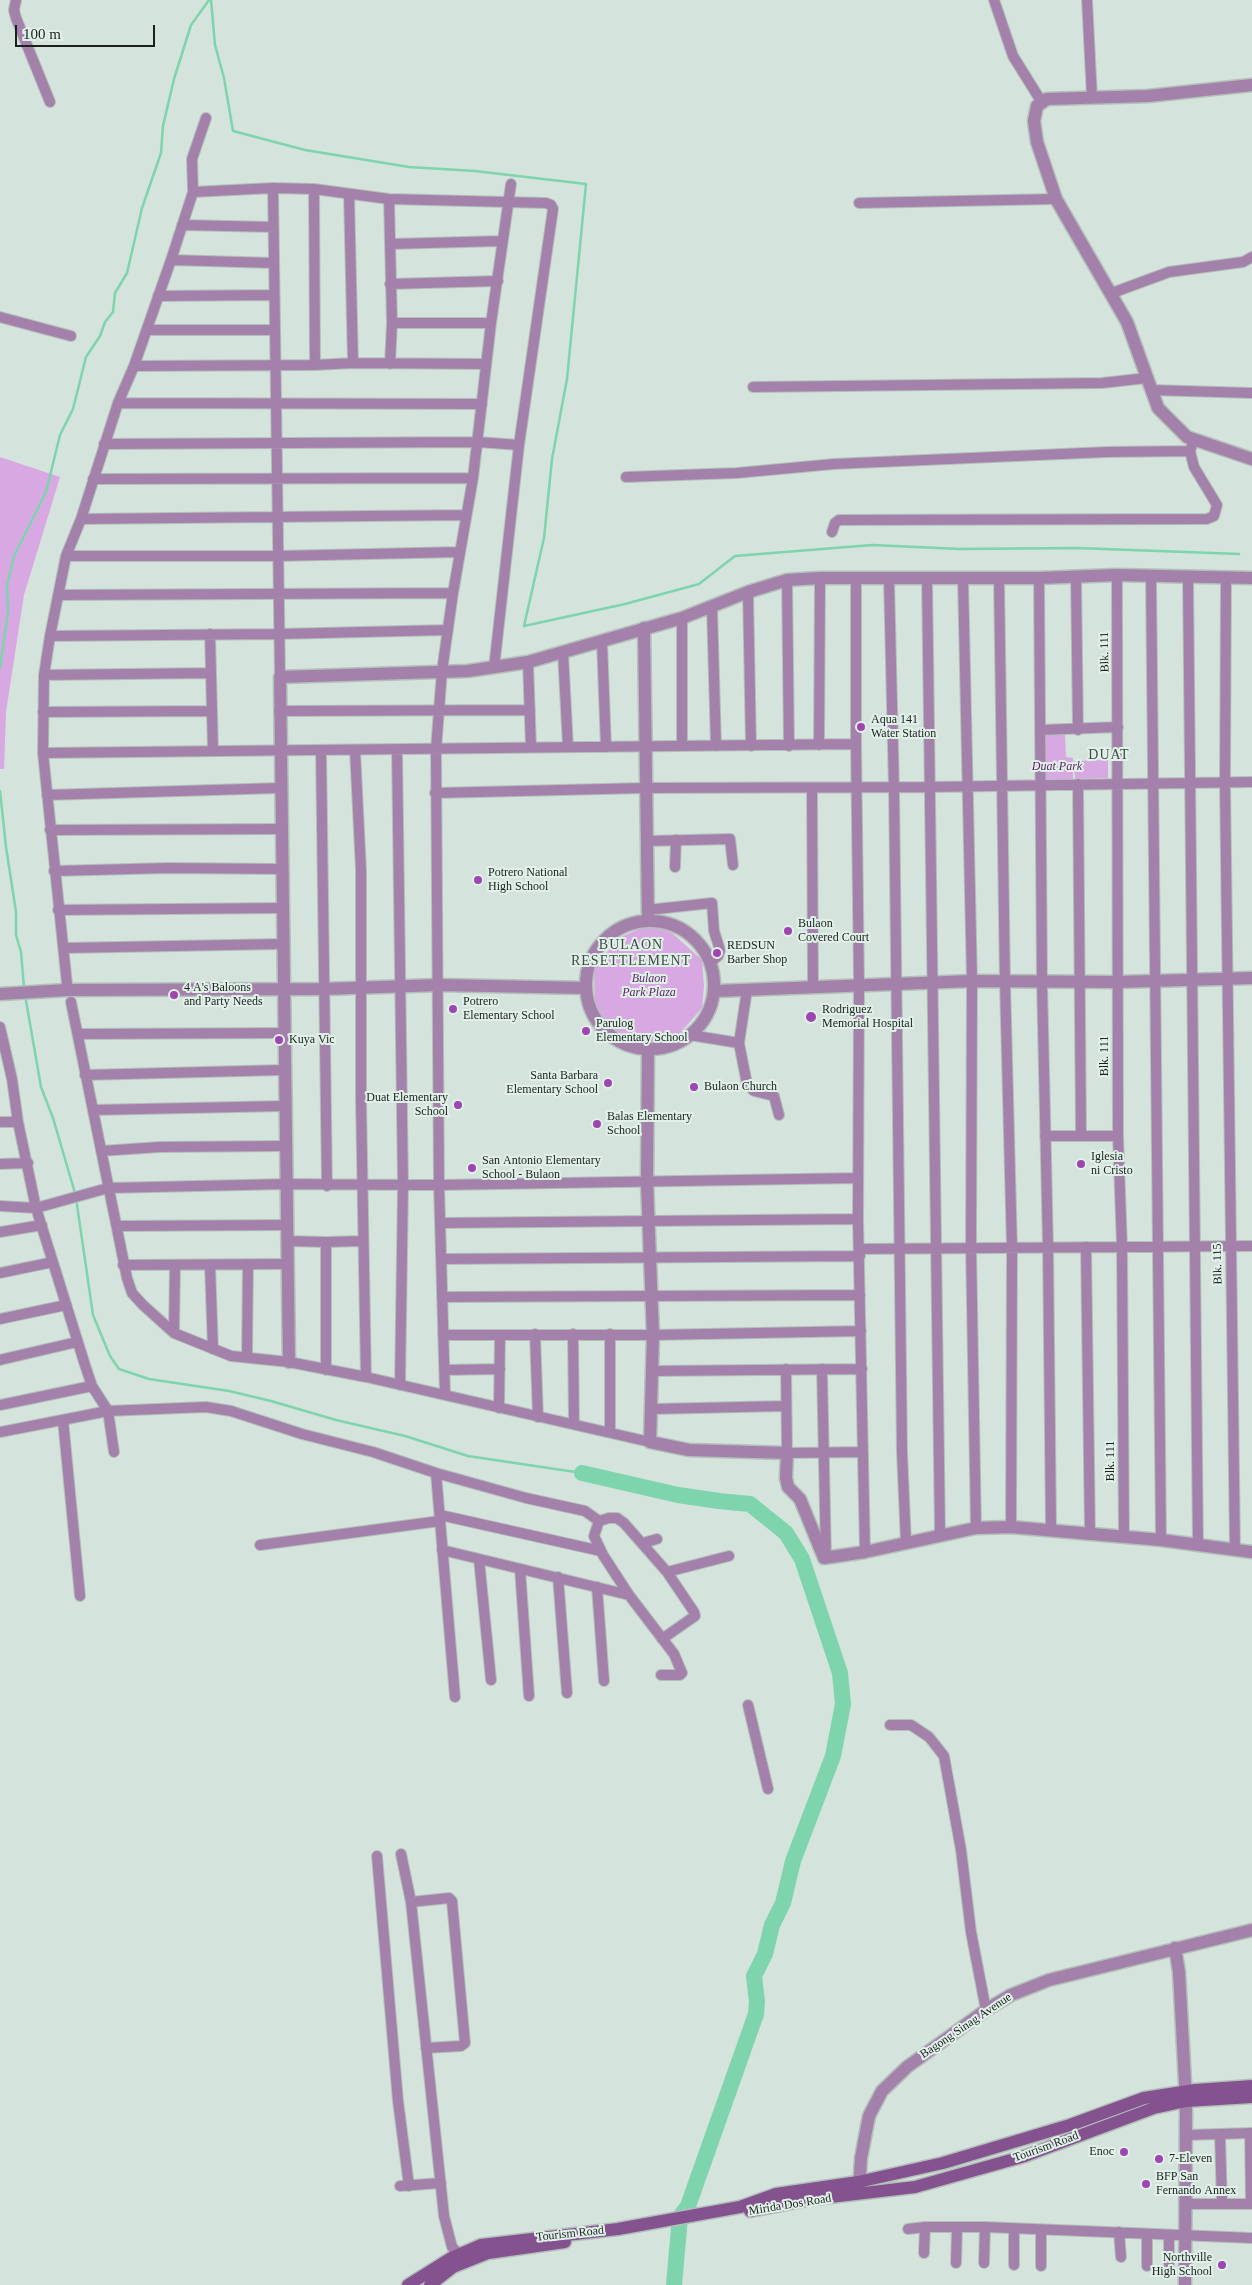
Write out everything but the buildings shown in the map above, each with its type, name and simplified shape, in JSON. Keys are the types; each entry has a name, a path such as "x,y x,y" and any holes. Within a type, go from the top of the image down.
{"main road":[{"name":"Tourism Road","path":"858,2189 915,2188 1025,2156 1186,2096 1252,2086"},
{"name":"Tourism Road","path":"839,2198 858,2189 1070,2125 1144,2098 1186,2096 1252,2097"},
{"name":"Mirida Dos Road","path":"741,2210 776,2194 858,2189"},
{"name":"Mirida Dos Road","path":"741,2210 813,2199 839,2198"},
{"name":"Tourism Road","path":"463,2257 741,2210"},
{"name":"Tourism Road","path":"408,2285 463,2257 481,2245 628,2230"},
{"path":"431,2284 463,2257"}],"street":[{"path":"16,0 14,10 16,18 50,102"},
{"path":"994,0 1013,56 1041,101"},
{"path":"1087,0 1092,97"},
{"path":"832,532 835,522 838,520 1207,519 1214,516 1216,505 1194,467 1192,446 1187,437 1165,416 1153,399 1141,357 1127,322 1112,293 1056,199 1037,142 1035,113 1041,101 1047,99 1148,96 1252,85"},
{"path":"67,984 42,753 44,675 50,636 66,556 81,519 118,403 134,366 193,192 192,159 206,118"},
{"path":"445,1394 439,1186 436,750 442,671 453,593 473,478 491,323 498,281 501,241 511,184"},
{"path":"273,188 284,1146 288,1225 288,1362"},
{"path":"193,192 314,188 389,199 546,203 551,205 553,209 519,445 494,668"},
{"path":"314,188 315,365"},
{"path":"349,194 353,363"},
{"path":"389,199 392,323 390,364"},
{"path":"858,203 1056,199"},
{"path":"182,225 273,227"},
{"path":"390,244 501,241"},
{"path":"1112,293 1169,272 1223,266 1243,262 1252,257"},
{"path":"171,260 274,263"},
{"path":"390,284 498,281"},
{"path":"158,296 274,296"},
{"path":"0,317 71,336"},
{"path":"392,323 491,323"},
{"path":"146,330 274,330"},
{"path":"134,366 353,363 486,364"},
{"path":"753,387 1102,383 1149,384 1252,393"},
{"path":"118,403 482,404"},
{"path":"104,444 478,442 519,445"},
{"path":"626,477 737,473 834,464 1107,452 1192,446 1252,459"},
{"path":"93,479 473,478"},
{"path":"81,519 466,515"},
{"path":"66,556 277,556 460,552"},
{"path":"1151,575 1162,1540"},
{"path":"280,677 442,671 468,672 528,662 682,618 748,592 787,580 820,578 889,580 1151,575 1252,578"},
{"name":"Blk. 111","path":"1117,576 1118,1136 1122,1247 1124,1537"},
{"path":"1076,577 1078,730"},
{"path":"1188,577 1198,1544"},
{"name":"Blk. 115","path":"1226,577 1225,783 1235,1550"},
{"path":"819,744 820,578"},
{"path":"927,578 940,1534"},
{"path":"999,578 1004,786 1005,982 1012,1249 1011,1527"},
{"path":"1039,578 1042,982 1048,1247 1051,1529"},
{"path":"963,579 966,786 972,981 971,1247 976,1528"},
{"path":"787,580 790,746"},
{"path":"856,580 859,984 858,1219 865,1552"},
{"path":"889,580 901,1249 902,1452 906,1543"},
{"path":"748,592 751,746"},
{"path":"58,595 278,596 453,593"},
{"path":"712,607 716,746"},
{"path":"682,618 682,746"},
{"path":"644,628 647,915"},
{"path":"50,636 448,630"},
{"path":"210,634 213,751"},
{"path":"602,642 606,747"},
{"path":"563,653 568,747"},
{"path":"528,662 531,747"},
{"path":"44,675 211,673"},
{"path":"279,711 530,710"},
{"path":"43,712 212,711"},
{"path":"1040,730 1118,728"},
{"path":"42,753 856,744"},
{"path":"396,749 403,1185 400,1384"},
{"path":"320,750 327,1186"},
{"path":"355,750 361,870 363,1241 366,1377"},
{"path":"435,793 645,788 894,788 1252,782"},
{"path":"1078,784 1081,1135"},
{"path":"47,794 280,788"},
{"path":"812,788 813,986"},
{"path":"50,830 280,829"},
{"path":"647,841 730,839 733,865"},
{"path":"675,866 676,840"},
{"path":"54,871 168,868 281,869"},
{"path":"647,915 693,938 711,962 716,991 709,1012 681,1043 662,1048 648,1049 630,1046 611,1036 592,1016 585,988 589,961 600,943 619,927 647,915 712,903 714,931 720,950 718,956 711,962"},
{"path":"58,910 282,908"},
{"path":"64,948 282,944"},
{"path":"716,991 972,981 1118,982 1252,978"},
{"path":"4,994 67,990 324,989 439,985 585,988"},
{"path":"747,990 739,1043 747,1084 754,1091 774,1096 780,1115"},
{"path":"72,1002 108,1188 124,1265 132,1293 151,1314 174,1333 231,1356 288,1362 366,1377 689,1450 787,1453 864,1452"},
{"path":"0,1026 1,1039 12,1079 18,1122 36,1208 92,1386 108,1411 114,1452"},
{"path":"78,1034 283,1033"},
{"path":"690,1035 739,1043"},
{"path":"648,1049 648,1182 653,1334 653,1409 650,1442"},
{"path":"85,1075 284,1070"},
{"path":"0,1079 12,1079"},
{"path":"92,1110 284,1106"},
{"path":"0,1122 18,1122"},
{"path":"1045,1136 1118,1136"},
{"path":"101,1151 160,1147 284,1146"},
{"path":"0,1164 28,1163"},
{"path":"0,1206 36,1208 80,1194 108,1188 287,1184 439,1186 858,1178"},
{"path":"440,1223 858,1219"},
{"path":"0,1232 42,1225"},
{"path":"117,1226 288,1225"},
{"path":"287,1241 363,1241"},
{"path":"326,1242 326,1370"},
{"path":"442,1260 651,1259 860,1253 901,1249 971,1247 1012,1249 1048,1247 1252,1246"},
{"path":"1086,1247 1090,1534"},
{"path":"0,1273 53,1262"},
{"path":"248,1264 248,1357"},
{"path":"124,1265 287,1264"},
{"path":"174,1333 175,1265"},
{"path":"210,1265 213,1349"},
{"path":"442,1297 860,1294"},
{"path":"0,1319 66,1305"},
{"path":"443,1335 861,1331"},
{"path":"536,1334 538,1417"},
{"path":"573,1334 574,1424"},
{"path":"610,1334 610,1432"},
{"path":"499,1408 500,1335"},
{"path":"0,1360 77,1342"},
{"path":"445,1370 500,1369"},
{"path":"786,1369 786,1478 788,1487 800,1499 822,1556 826,1558 865,1552 940,1534 976,1528 1011,1527 1162,1540 1252,1552"},
{"path":"822,1369 822,1452 826,1558"},
{"path":"652,1371 862,1369"},
{"path":"0,1405 92,1386"},
{"path":"0,1432 108,1411 181,1406 206,1407 231,1411 302,1434 382,1454 436,1473 526,1498 585,1511 599,1521"},
{"path":"653,1409 785,1406"},
{"path":"63,1420 80,1596"},
{"path":"436,1473 455,1697"},
{"path":"260,1544 440,1518 601,1551"},
{"path":"599,1521 617,1518 624,1523 666,1572 696,1616 662,1639"},
{"path":"599,1521 594,1536 601,1551 629,1595 674,1654 682,1673 680,1675 661,1675"},
{"path":"643,1543 657,1539"},
{"path":"442,1550 629,1595"},
{"path":"666,1572 729,1556"},
{"path":"479,1559 491,1680"},
{"path":"520,1569 529,1696"},
{"path":"558,1578 567,1693"},
{"path":"597,1587 604,1681"},
{"path":"748,1705 768,1789"},
{"path":"890,1725 911,1725 929,1737 944,1756 961,1850 971,1932 986,2010"},
{"path":"401,1854 411,1902 448,2238 452,2248 463,2257"},
{"path":"377,1856 405,2186 441,2183"},
{"path":"411,1902 449,1898 452,1901 465,2043 461,2046 426,2048"},
{"name":"Bagong Sinag Avenue","path":"858,2189 870,2116 882,2091 907,2067 986,2010 1011,1995 1049,1980 1252,1930"},
{"path":"1175,1948 1179,1972 1186,2096 1185,2285"},
{"path":"1186,2204 1251,2204 1251,2134 1187,2134"},
{"path":"1220,2134 1222,2204"},
{"path":"908,2230 925,2227 985,2227 1041,2231 1119,2232 1252,2238"},
{"path":"924,2253 925,2227"},
{"path":"984,2263 985,2227"},
{"path":"956,2263 957,2228"},
{"path":"1014,2229 1014,2265"},
{"path":"1040,2266 1041,2231"},
{"path":"1119,2232 1122,2257"},
{"path":"1147,2234 1148,2266"},
{"path":"1169,2234 1169,2264"}],"green space":[{"path":"0,457 60,477 24,595 6,712 4,769 0,769"},
{"name":"Duat Park","path":"1043,733 1065,733 1066,757 1073,758 1073,780 1043,780"},
{"path":"1108,760 1108,778 1075,779 1074,761"},
{"name":"Bulaon Park Plaza","path":"657,926 672,933 702,960 704,986 702,1008 673,1041 628,1042 595,1011 594,965 623,936 644,927"}],"waterway":[{"path":"0,668 8,611 7,586 14,556 46,492 60,435 73,409 86,357 100,336 105,322 113,312 115,293 127,273 142,208 161,153 163,126 174,79 191,25 209,0"},
{"path":"211,0 215,45 224,78 233,131 305,150 409,167 475,171 586,184 567,379 552,459 544,538 524,626 625,604 699,584 735,556 872,545 960,549 1077,548 1239,554"},
{"path":"0,791 16,912 16,935 21,952 24,987"},
{"path":"25,995 41,1087 53,1118 75,1193"},
{"path":"76,1198 93,1315 110,1356 119,1369 149,1379 229,1391 271,1401 336,1420 405,1436 468,1456 582,1473"},
{"path":"582,1473 678,1495 750,1504 786,1533 802,1559 840,1673 843,1704 833,1756 793,1861 783,1903 772,1925 765,1954 754,1976 757,2002 756,2014 688,2206 680,2217 674,2285"}],"place":[{"name":"Aqua 141 Water Station","path":"861,727"},
{"name":"Potrero National High School","path":"478,880"},
{"name":"Bulaon Covered Court","path":"788,931"},
{"name":"REDSUN Barber Shop","path":"717,953"},
{"name":"4 A's Baloons and Party Needs","path":"174,995"},
{"name":"Potrero Elementary School","path":"453,1009"},
{"name":"Rodriguez Memorial Hospital","path":"811,1017"},
{"name":"Parulog Elementary School","path":"586,1031"},
{"name":"Kuya Vic","path":"279,1040"},
{"name":"Santa Barbara Elementary School","path":"608,1083"},
{"name":"Bulaon Church","path":"694,1087"},
{"name":"Duat Elementary School","path":"458,1105"},
{"name":"Balas Elementary School","path":"597,1124"},
{"name":"Iglesia ni Cristo","path":"1081,1164"},
{"name":"San Antonio Elementary School - Bulaon","path":"472,1168"},
{"name":"Enoc","path":"1124,2152"},
{"name":"7-Eleven","path":"1159,2159"},
{"name":"BFP San Fernando Annex","path":"1146,2184"},
{"name":"Northville High School","path":"1222,2265"}],"district":[{"name":"DUAT","path":"1109,755"},
{"name":"BULAON RESETTLEMENT","path":"631,954"}]}
